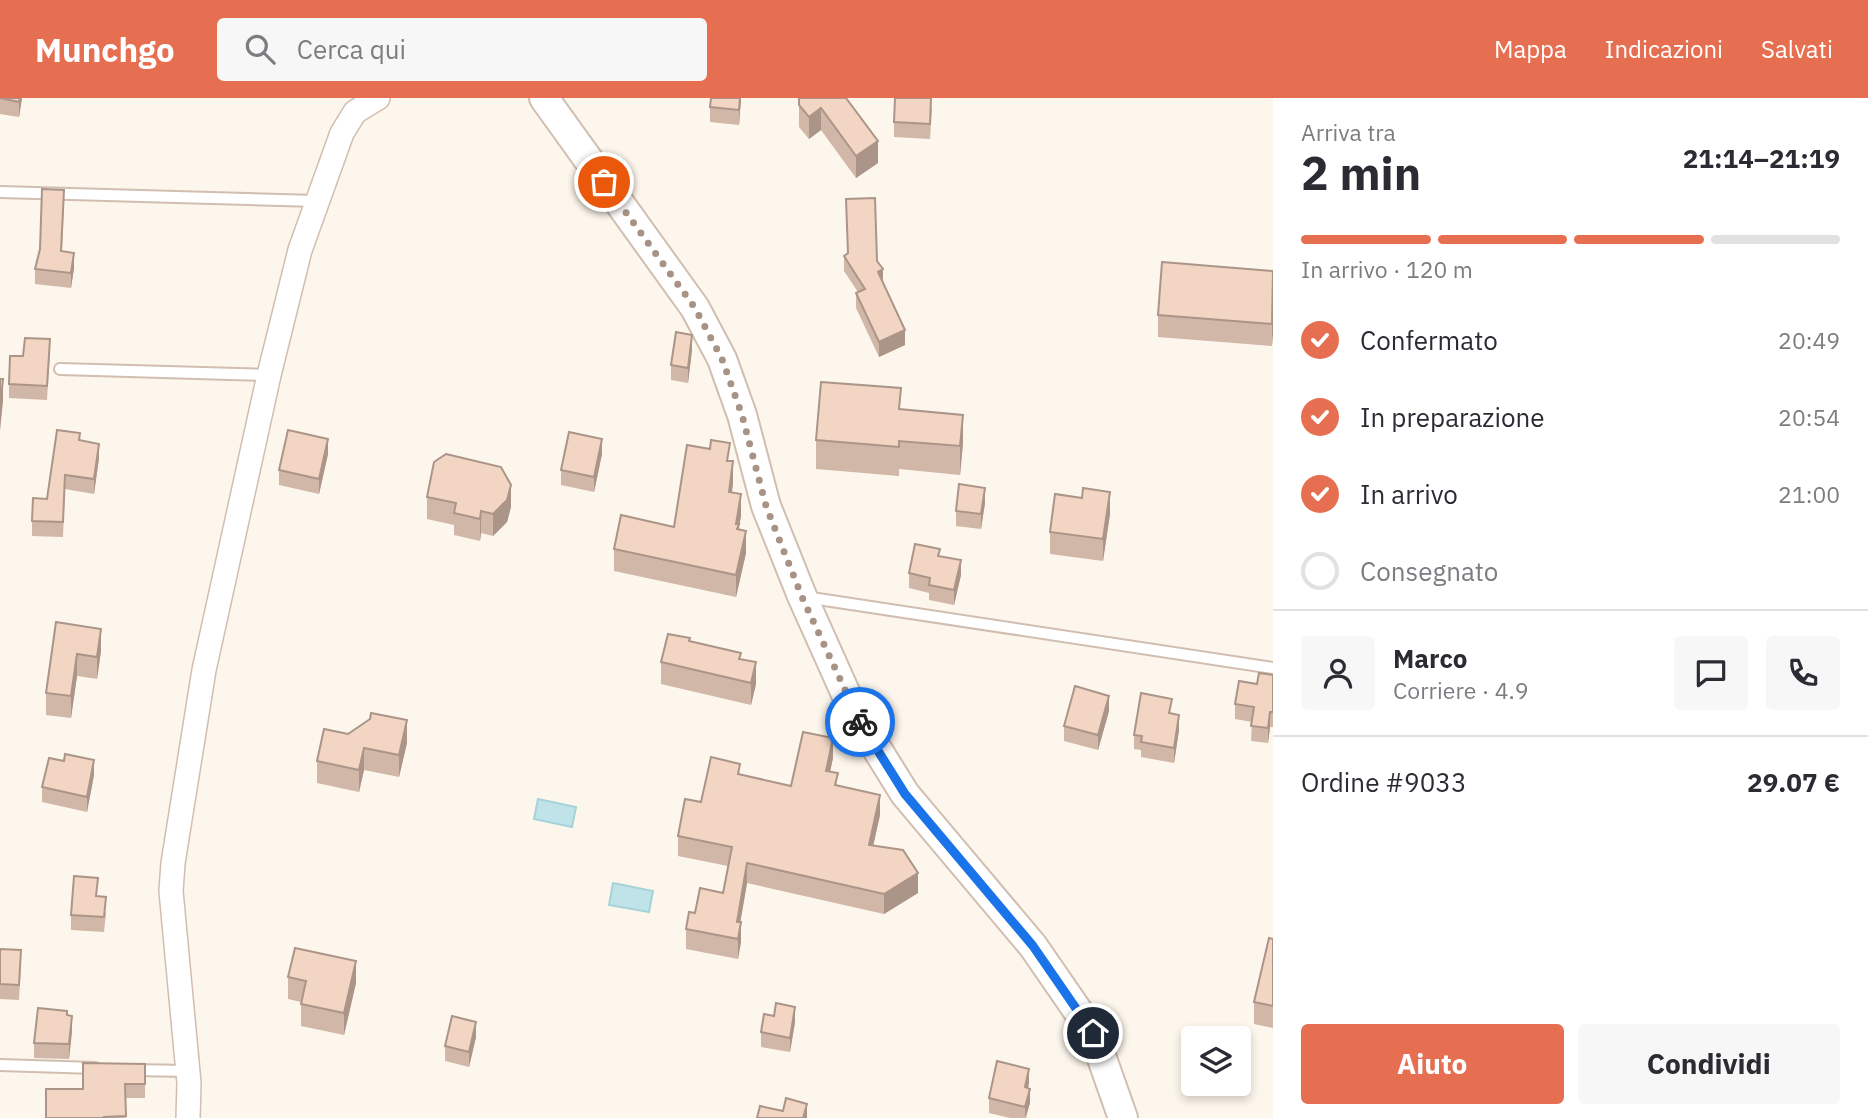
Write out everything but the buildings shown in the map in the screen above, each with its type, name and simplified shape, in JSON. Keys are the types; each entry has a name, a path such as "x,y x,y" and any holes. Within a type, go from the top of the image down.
{"street":[{"path":"188,1118 188,1071 171,891 173,863 204,670 300,250 345,125 361,107 378,98"},
{"path":"544,98 695,308 722,359 742,415 766,506 802,597 853,712 905,794 1033,946 1093,1033 1123,1118"}],"lane":[{"path":"0,192 316,201"},
{"path":"60,369 270,375"},
{"path":"802,597 1273,668"},
{"path":"0,1065 107,1069"},
{"path":"121,1069 188,1071"}],"water":[{"path":"538,799 576,807 572,827 534,819"},
{"path":"613,883 653,891 649,912 609,905"}],"way so far":[{"path":"604,182 695,308 722,359 742,415 766,506 802,597 853,712 860,722"}],"route":[{"path":"860,722 905,794 1033,946 1093,1033"}]}
